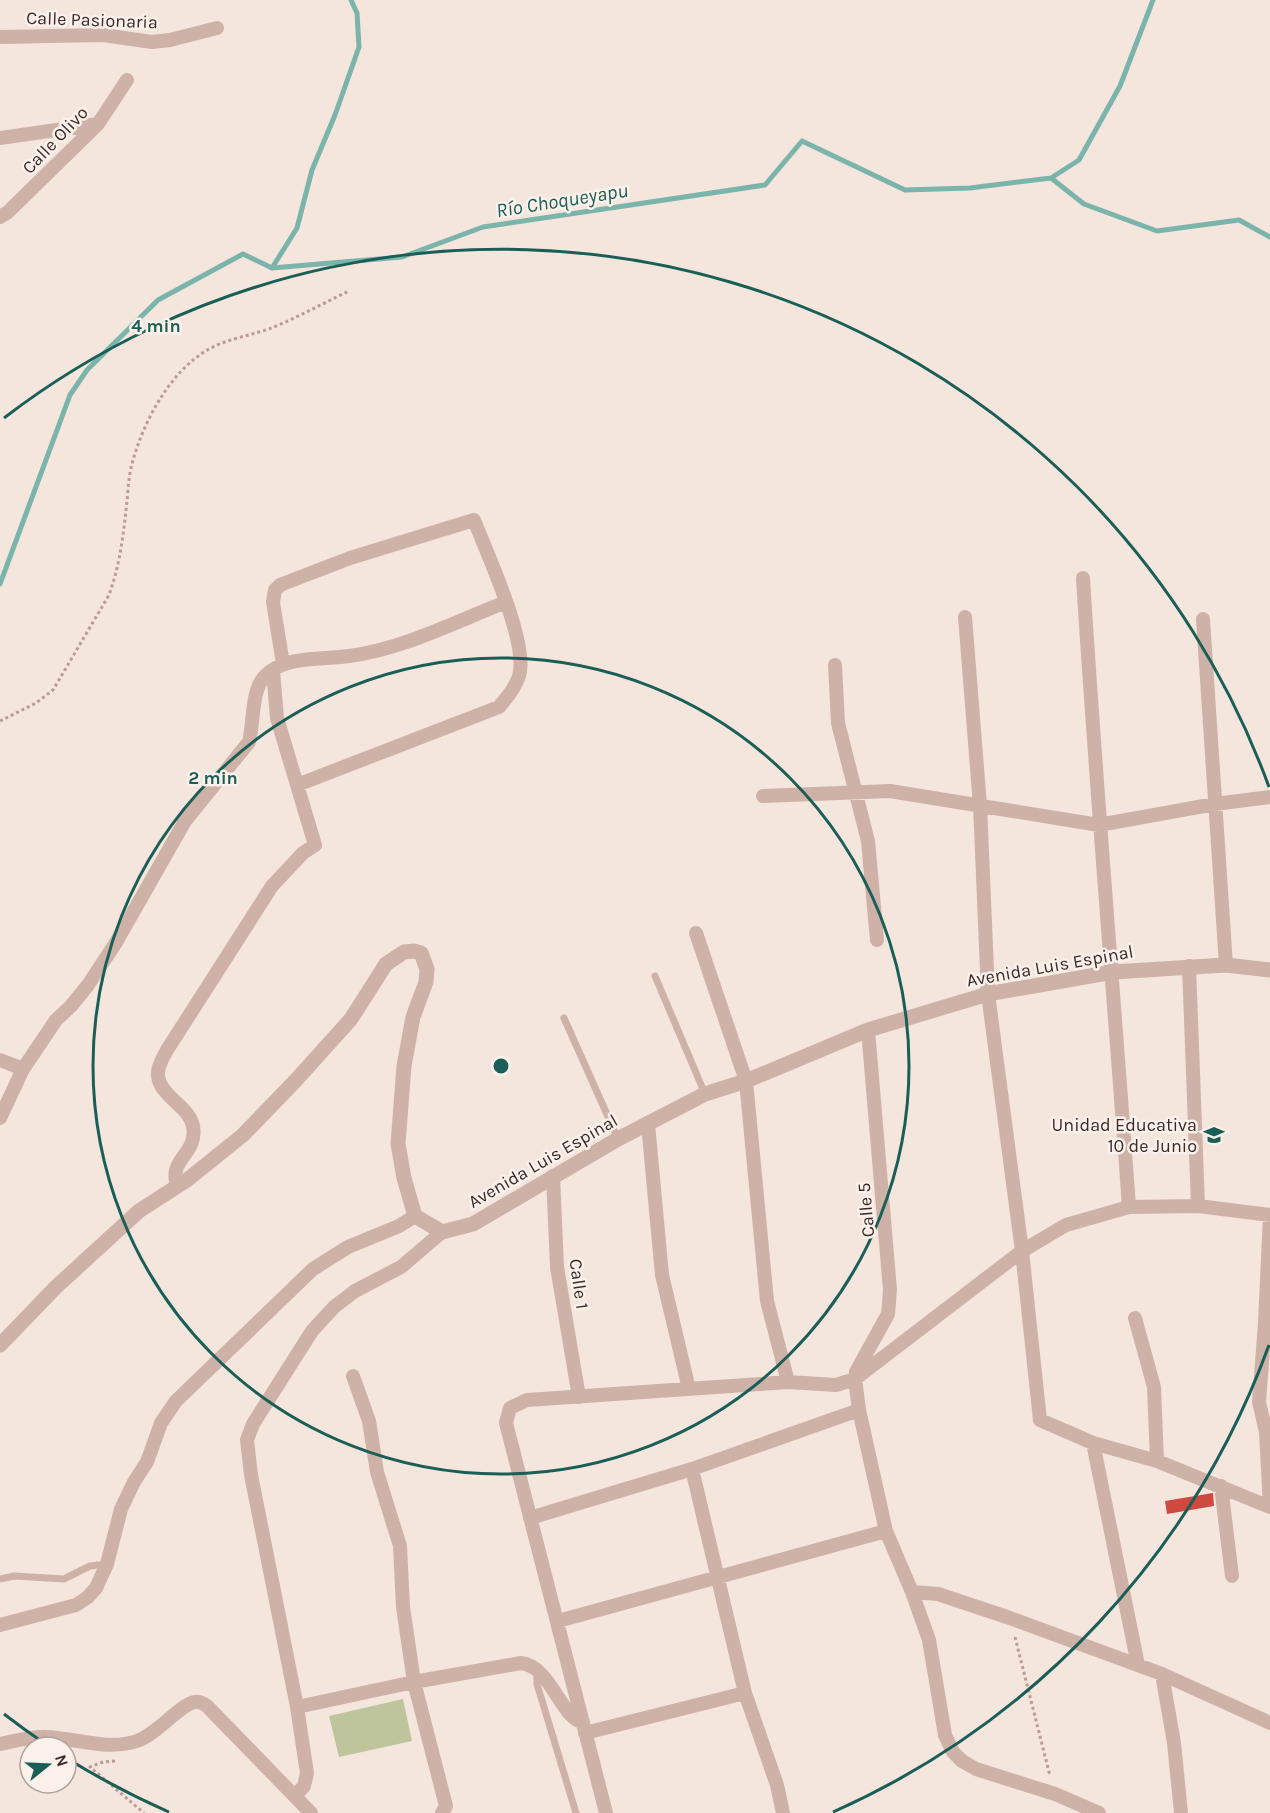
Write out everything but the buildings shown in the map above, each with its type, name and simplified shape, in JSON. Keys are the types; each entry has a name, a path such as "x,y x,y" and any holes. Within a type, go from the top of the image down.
{"street":[{"name":"Calle Pasionaria","path":"0,37 103,35 152,42 170,40 217,28"},
{"name":"Calle Olivo","path":"0,217 8,212 98,124 127,80"},
{"path":"0,138 98,124"},
{"path":"177,1186 174,1175 176,1167 191,1147 193,1127 189,1116 163,1088 158,1069 167,1050 272,886 303,853 315,845 297,785 277,718 278,668 273,602 275,590 280,585 350,558 474,520 506,602 520,648 520,675 510,695 499,707 297,785"},
{"path":"1083,578 1099,825 1113,972 1129,1207"},
{"path":"0,1118 23,1069 56,1020 72,1006 88,985 115,944 185,821 249,742 253,726 254,704 264,676 278,668 379,650 416,638 506,602"},
{"path":"602,1812 558,1621 506,1423 510,1408 527,1400 788,1382 836,1384 855,1379 1022,1251 1066,1225 1129,1207 1198,1206 1270,1215 1259,1402 1266,1432 1270,1507 1157,1461 1093,1443 1040,1420 1022,1251 988,994 980,805 965,617"},
{"path":"1203,619 1226,965"},
{"path":"835,665 838,723 868,841 877,940"},
{"path":"764,796 890,791 1099,825 1215,804 1270,798"},
{"path":"696,933 746,1081 767,1301 788,1382"},
{"path":"0,1345 56,1287 139,1211 177,1186 243,1135 351,1019 386,964 404,952 421,953 425,961 427,976 412,1017 404,1066 398,1144 404,1178 415,1216 442,1232 401,1267 355,1291 334,1307 312,1331 253,1424 247,1440 251,1475 297,1707 307,1773 304,1786 295,1796"},
{"name":"Avenida Luis Espinal","path":"442,1232 473,1224 618,1139 705,1094 746,1081 868,1030 988,994 1113,972 1226,965 1270,970"},
{"path":"1189,966 1198,1206"},
{"name":"Calle 5","path":"855,1379 860,1364 888,1314 890,1290 868,1030"},
{"path":"0,1060 23,1069"},
{"path":"648,1124 662,1275 689,1389"},
{"name":"Calle 1","path":"554,1176 557,1267 579,1397"},
{"path":"0,1624 76,1605 88,1597 96,1588 107,1564 121,1509 147,1462 161,1423 176,1401 313,1269 348,1247 399,1226 415,1216"},
{"path":"1135,1318 1154,1386 1157,1461"},
{"path":"352,1376 369,1421 377,1472 400,1546 404,1607 414,1682 446,1806 442,1813"},
{"path":"855,1379 859,1410 886,1531 912,1592 929,1640 945,1736 953,1752 962,1761 976,1769 1055,1794 1098,1813"},
{"path":"530,1518 693,1469 859,1410"},
{"path":"1093,1443 1138,1665"},
{"path":"693,1469 746,1693 777,1785 783,1813"},
{"path":"1221,1486 1232,1576"},
{"path":"558,1621 886,1531"},
{"path":"912,1592 938,1594 1010,1618 1162,1674 1270,1723"},
{"path":"297,1707 414,1682 520,1663 537,1670 558,1695 571,1717 584,1728"},
{"path":"1162,1674 1174,1743 1181,1813"},
{"path":"584,1728 746,1693"},
{"path":"0,1744 42,1736 119,1745 137,1741 153,1733 188,1705 201,1702 311,1813"}],"lane":[{"path":"655,976 705,1094"},
{"path":"564,1018 618,1139"},
{"path":"0,1578 28,1576 64,1579 90,1566 107,1564"},
{"path":"537,1670 539,1690 576,1813"}],"path":[{"path":"0,721 36,703 53,690 109,595 115,578 131,466 141,435 157,405 184,368 211,348 274,327 349,291"},
{"path":"1010,1618 1055,1794"},
{"path":"122,1761 103,1762 90,1767 144,1813"}],"green space":[{"path":"403,1699 412,1741 339,1757 329,1716"}],"waterway":[{"path":"272,268 297,228 312,170 335,115 359,47 357,13 351,0"},
{"path":"1051,178 1079,160 1120,86 1153,0"},
{"name":"Río Choqueyapu","path":"0,584 70,395 87,370 158,300 243,254 272,268 402,257 483,227 765,185 802,141 905,190 970,188 1051,178 1084,204 1157,231 1239,220 1270,237"}],"place":[{"name":"Unidad Educativa 10 de Junio","path":"1214,1135"}]}
